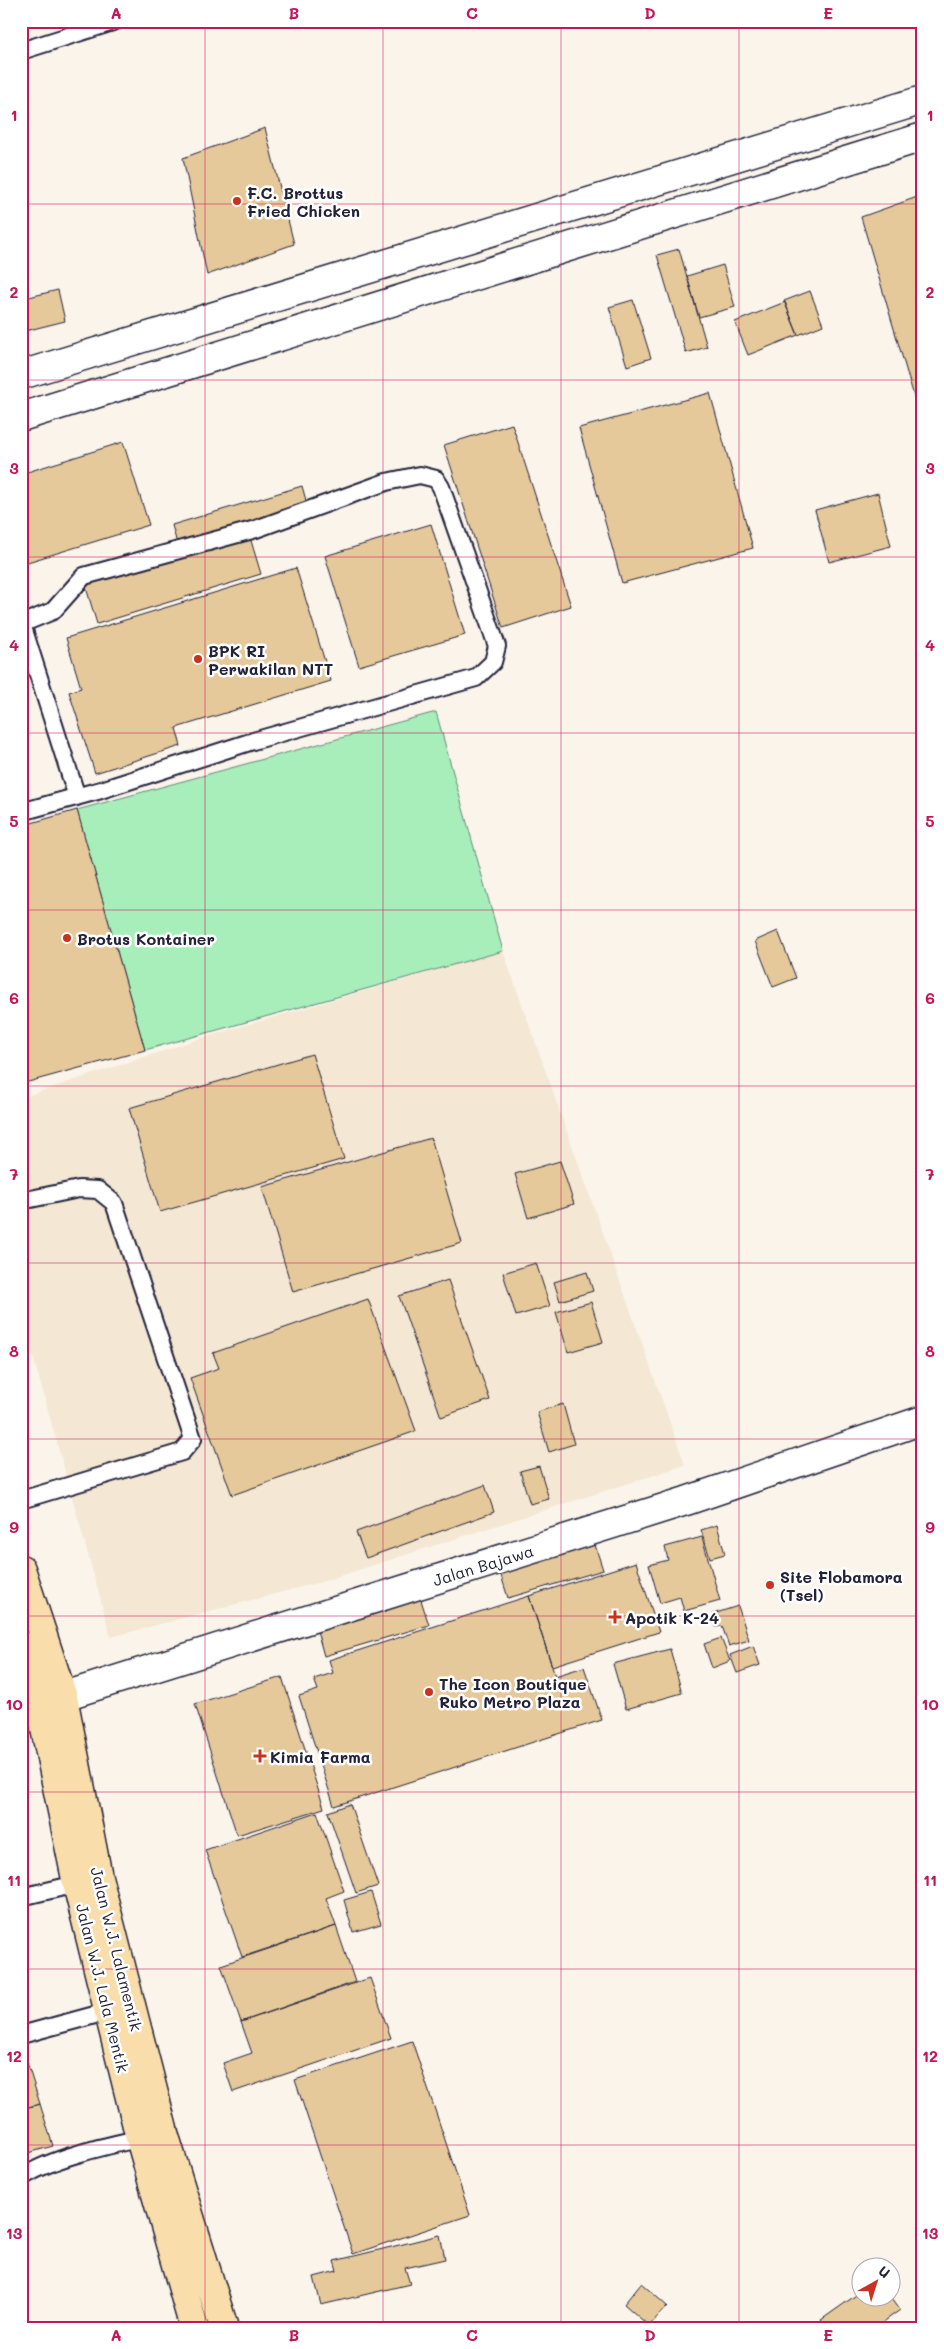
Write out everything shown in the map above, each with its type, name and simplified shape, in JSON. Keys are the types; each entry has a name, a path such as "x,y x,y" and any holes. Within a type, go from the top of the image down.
{"main road":[{"name":"Jalan W.J. Lalamentik","path":"21,1569 47,1709 152,2136 224,2328"},
{"path":"21,1646 47,1709"},
{"path":"152,2136 194,2328"}],"street":[{"path":"21,375 923,100"},
{"path":"21,417 923,137"},
{"name":"Jalan Bajawa","path":"47,1709 686,1502 923,1420"}],"lane":[{"path":"21,51 116,21"},
{"path":"21,812 77,797 253,741 476,678 493,662 497,646 441,487 436,479 420,475 386,482 256,529 84,576 53,611 22,624 77,797"},
{"path":"21,1201 79,1189 98,1190 114,1204 192,1439 182,1452 21,1500"},
{"path":"21,1896 88,1881"},
{"path":"21,2035 120,2008"},
{"path":"21,2178 30,2172 78,2154 152,2136"}],"shaded area":[{"path":"503,951 685,1465 324,1581 111,1637 21,1313 21,1098 205,1037"}],"green space":[{"path":"436,712 503,951 145,1050 77,810"}],"building":[{"name":"F.C. Brottus Fried Chicken","path":"265,128 294,244 207,275 183,158"},
{"path":"923,195 923,427 861,217"},
{"path":"679,249 707,347 686,353 657,255"},
{"path":"723,265 735,307 699,317 687,276"},
{"path":"58,290 65,321 21,332 21,299"},
{"path":"810,291 823,325 798,335 784,301"},
{"path":"633,300 651,358 627,366 609,307"},
{"path":"785,302 798,335 748,355 735,322"},
{"path":"710,393 753,548 622,583 579,428"},
{"path":"512,424 571,606 503,628 444,445"},
{"path":"123,442 149,525 21,564 21,474"},
{"path":"302,486 307,504 177,544 172,525"},
{"path":"878,493 891,546 829,562 815,510"},
{"path":"431,524 465,635 359,666 325,556"},
{"path":"249,534 261,574 97,624 85,584"},
{"name":"BPK RI Perwakilan NTT","path":"296,568 331,681 176,728 181,746 95,773 69,692 81,688 66,638"},
{"name":"Brotus Kontainer","path":"77,810 145,1050 21,1084 21,826"},
{"path":"778,931 796,978 773,987 755,941"},
{"path":"312,1054 344,1159 160,1212 129,1108"},
{"path":"431,1138 462,1243 293,1292 262,1187"},
{"path":"560,1161 574,1204 528,1218 515,1174"},
{"path":"536,1263 550,1306 516,1316 503,1273"},
{"path":"587,1272 593,1291 560,1301 554,1282"},
{"path":"448,1280 490,1400 441,1417 399,1296"},
{"path":"368,1299 416,1431 232,1495 190,1378 219,1368 213,1353"},
{"path":"591,1302 603,1342 568,1352 556,1312"},
{"path":"563,1404 574,1444 549,1452 537,1412"},
{"path":"539,1466 549,1499 530,1504 520,1471"},
{"path":"485,1485 494,1512 366,1558 356,1532"},
{"path":"717,1525 725,1554 710,1558 701,1530"},
{"path":"702,1537 720,1601 684,1611 680,1597 660,1603 649,1565 668,1560 665,1547"},
{"path":"595,1545 603,1570 508,1598 500,1572"},
{"path":"636,1562 659,1632 552,1666 529,1596"},
{"path":"529,1596 555,1676 584,1667 602,1720 334,1806 299,1696 318,1690 314,1679 333,1673 329,1660"},
{"path":"420,1597 429,1625 324,1656 316,1627"},
{"path":"738,1606 749,1640 729,1646 722,1626 716,1627 713,1614"},
{"path":"721,1638 730,1661 712,1668 704,1644"},
{"path":"753,1646 760,1665 737,1673 730,1655"},
{"path":"670,1649 682,1693 626,1709 613,1664"},
{"name":"Kimia Farma","path":"282,1677 324,1808 237,1835 195,1704"},
{"path":"350,1804 378,1886 356,1893 328,1812"},
{"path":"317,1812 344,1891 326,1898 336,1926 242,1957 205,1850"},
{"path":"371,1892 381,1924 353,1932 344,1900"},
{"path":"336,1926 355,1982 241,2022 221,1965"},
{"path":"370,1978 391,2038 233,2092 223,2063 252,2053 241,2022"},
{"path":"412,2041 470,2215 353,2254 295,2080"},
{"path":"21,2043 40,2104 21,2109"},
{"path":"40,2104 53,2146 21,2155 21,2109"},
{"path":"440,2235 445,2259 405,2268 410,2284 321,2305 314,2277 337,2271 334,2261"},
{"path":"641,2283 667,2306 649,2326 624,2304"},
{"path":"852,2298 852,2306 897,2306 900,2310 875,2328 826,2328 821,2320"}],"place":[{"name":"F.C. Brottus Fried Chicken","path":"237,201"},
{"name":"BPK RI Perwakilan NTT","path":"198,659"},
{"name":"Brotus Kontainer","path":"67,938"},
{"name":"Site Flobamora (Tsel)","path":"770,1585"},
{"name":"Apotik K-24","path":"615,1617"},
{"name":"The Icon Boutique Ruko Metro Plaza","path":"429,1692"},
{"name":"Kimia Farma","path":"260,1756"}]}
